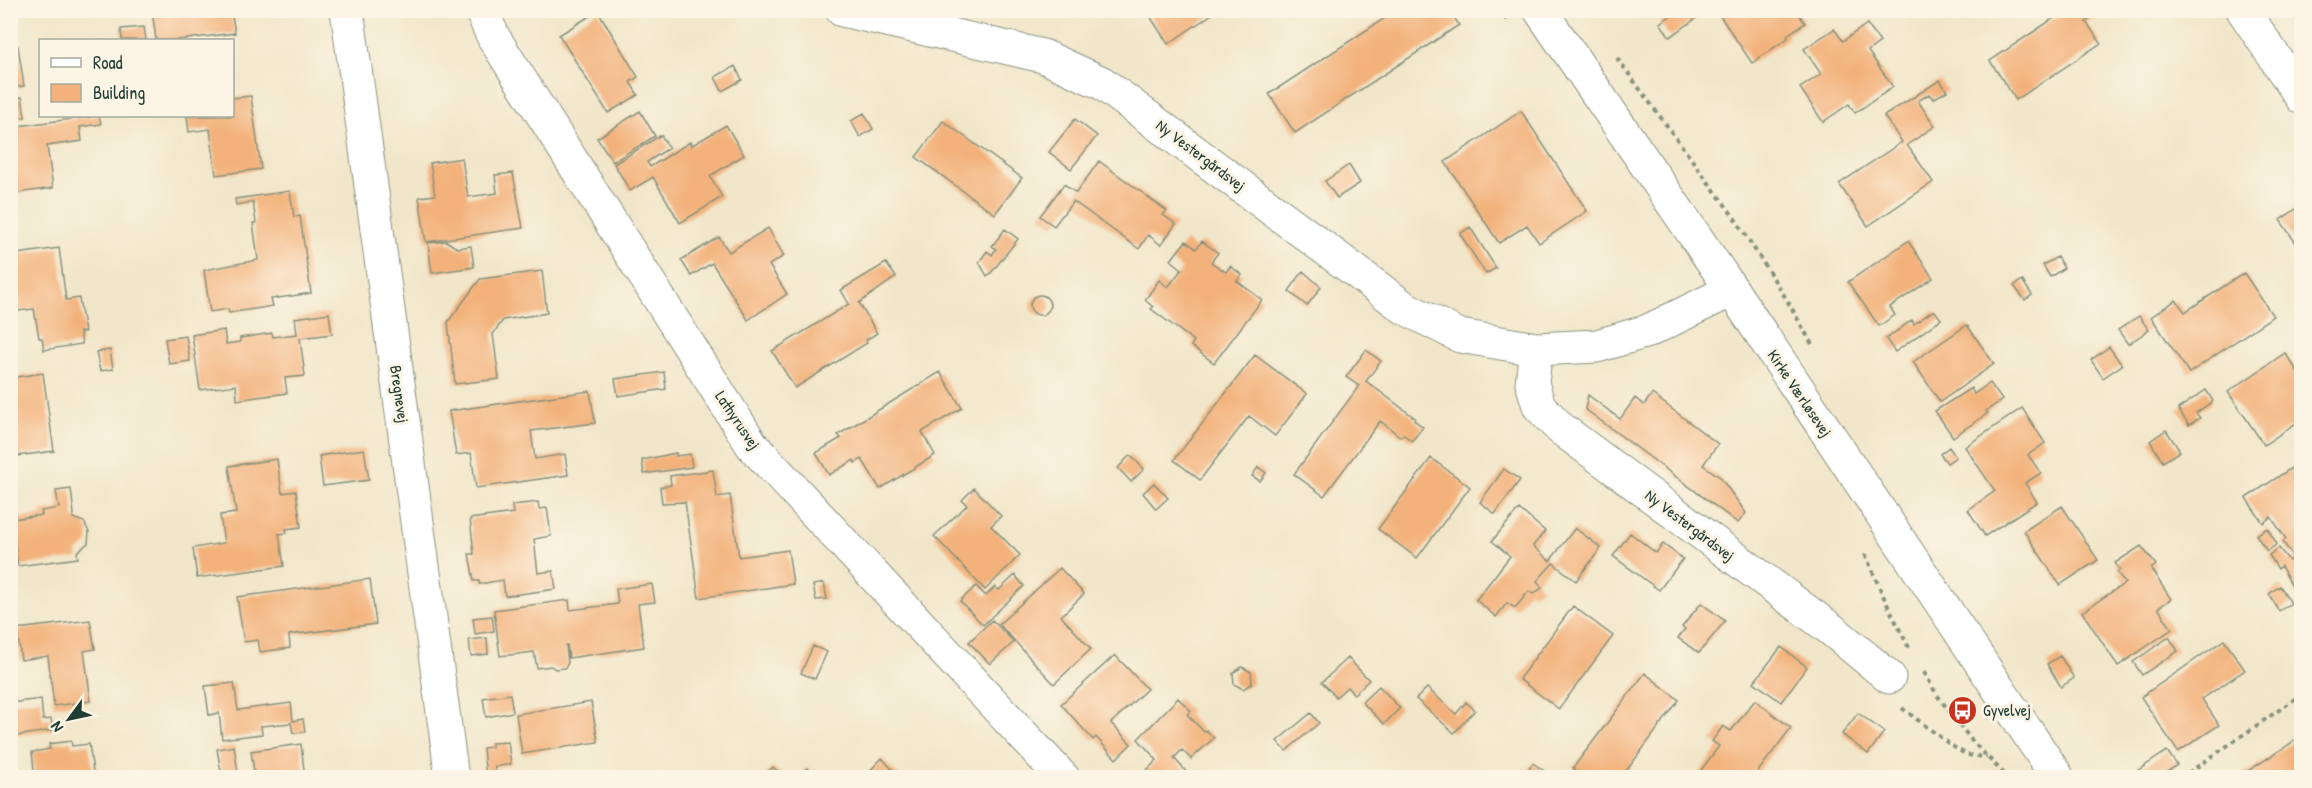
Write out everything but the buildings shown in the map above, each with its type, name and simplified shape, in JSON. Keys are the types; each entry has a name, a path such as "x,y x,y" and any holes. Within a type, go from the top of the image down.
{"street":[{"name":"Bregnevej","path":"347,10 452,777"},
{"name":"Lathyrusvej","path":"481,10 495,38 752,445 1063,777"},
{"name":"Ny Vestergårdsvej","path":"842,10 1043,56 1102,83 1406,308 1460,336 1536,349 1597,346 1648,331 1732,290"},
{"name":"Kirke Værløsevej","path":"1540,10 1732,290 2058,777"},
{"path":"2242,10 2301,98"},
{"name":"Ny Vestergårdsvej","path":"1536,349 1532,383 1539,406 1560,428 1823,623 1889,676"}],"path":[{"path":"1500,10 1509,23"},
{"path":"1864,553 1915,658"},
{"path":"1921,667 1972,741 2008,777"},
{"path":"1889,676 1892,700 1967,755 1989,758"},
{"path":"2181,777 2301,694"}],"place":[{"name":"Gyvelvej","path":"1962,710"}]}
